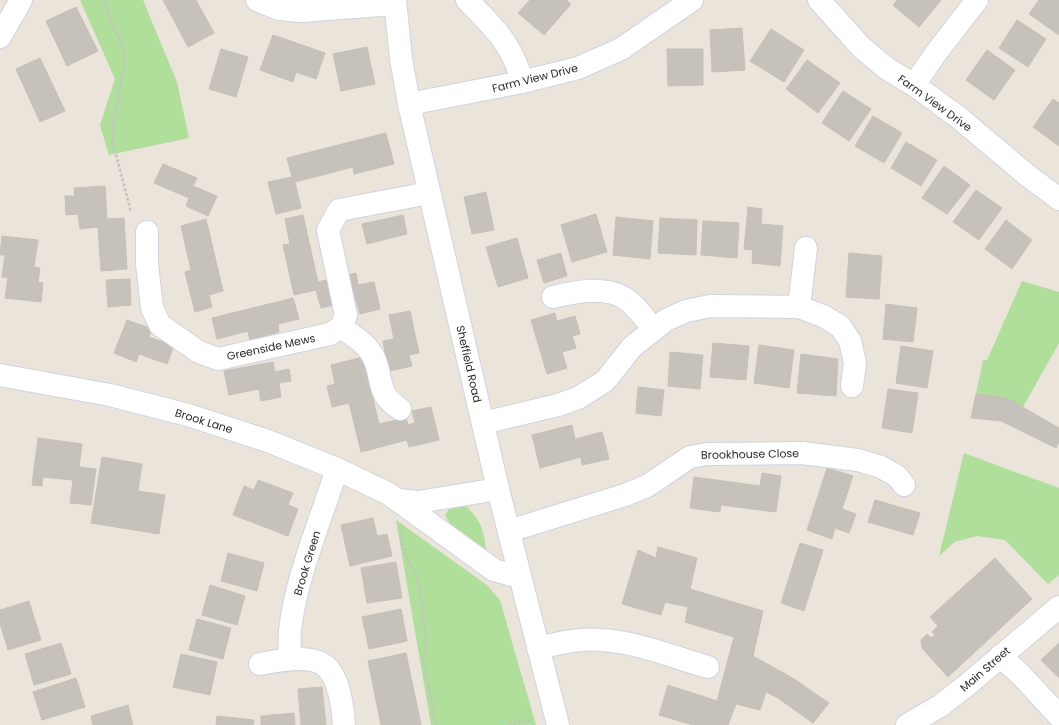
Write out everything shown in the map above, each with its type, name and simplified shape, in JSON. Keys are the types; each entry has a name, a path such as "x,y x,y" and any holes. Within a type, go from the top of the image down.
{"street":[{"path":"0,37 20,0"},
{"path":"257,0 279,9 300,11 395,2"},
{"path":"467,0 497,30 511,51 518,66 522,82"},
{"name":"Farm View Drive","path":"409,104 522,82 578,68 621,49 692,0"},
{"name":"Farm View Drive","path":"819,0 861,47 886,68 958,117 1027,175 1059,199"},
{"path":"914,86 936,53 977,0"},
{"name":"Sheffield Road","path":"395,2 409,104 429,193 519,577 558,725"},
{"path":"400,409 390,403 383,391 373,356 361,342 341,327 346,315 328,230 333,218 339,210 429,193"},
{"name":"Greenside Mews","path":"147,232 147,264 152,308 160,325 199,352 218,359 330,334 341,327"},
{"path":"800,307 806,248"},
{"path":"553,297 577,292 599,292 617,295 626,300 654,329"},
{"path":"483,423 558,405 578,398 605,380 632,347 666,320 686,311 710,306 800,307 823,316 840,326 850,341 855,363 852,386"},
{"name":"Brook Lane","path":"0,375 110,395 188,415 268,441 337,469 393,497 494,570 519,577"},
{"name":"Brookhouse Close","path":"509,532 625,496 647,486 690,457 707,454 802,453 858,460 881,467 897,476 904,485"},
{"name":"Brook Green","path":"290,659 290,632 294,606 301,578 337,469"},
{"name":"Brook Lane","path":"393,497 418,502 498,489"},
{"name":"Main Street","path":"907,725 940,706 1059,607"},
{"path":"538,648 579,640 601,640 634,645 708,667"},
{"path":"1000,656 1020,674 1059,716"},
{"path":"260,664 290,659 311,660 324,665 335,680 342,702 344,725"}],"path":[{"path":"103,0 122,47 125,60 112,131 113,143 133,216 147,232"},
{"path":"393,497 406,558 418,577 427,648 423,658 436,725"}],"green space":[{"path":"80,0 143,0 177,82 189,138 109,155 100,125 115,79"},
{"path":"1022,281 1059,292 1059,343 1023,407 1007,398 976,394 983,360 987,360"},
{"path":"964,453 1059,488 1059,575 1048,584 1005,540 977,536 955,542 939,556"},
{"path":"466,506 480,523 485,540 487,555 451,526 445,515 449,509"},
{"path":"396,520 487,585 500,600 536,725 431,725"}],"building":[{"path":"163,0 196,0 214,33 188,47"},
{"path":"530,0 566,0 571,4 544,35 518,13"},
{"path":"897,0 941,0 919,27 893,5"},
{"path":"1039,0 1059,0 1059,35 1029,14"},
{"path":"76,7 98,51 67,66 46,21"},
{"path":"1017,20 1046,39 1028,67 999,48"},
{"path":"742,28 745,70 712,72 710,30"},
{"path":"771,29 804,50 784,82 750,61"},
{"path":"273,35 325,53 316,79 296,72 293,82 260,70"},
{"path":"367,47 375,84 341,91 333,54"},
{"path":"221,49 248,57 236,97 209,89"},
{"path":"667,49 703,49 703,85 668,86"},
{"path":"987,50 1015,70 994,100 966,80"},
{"path":"40,58 65,111 40,122 16,69"},
{"path":"807,60 840,83 818,113 786,89"},
{"path":"843,91 871,109 849,141 822,123"},
{"path":"1053,99 1059,103 1059,146 1033,127"},
{"path":"873,116 902,133 884,163 855,146"},
{"path":"386,133 394,164 354,174 353,167 295,182 301,208 276,214 268,182 292,177 287,158"},
{"path":"906,142 937,160 921,186 891,168"},
{"path":"163,164 197,178 193,186 217,196 208,216 186,206 189,198 154,183"},
{"path":"944,166 970,185 947,214 922,198"},
{"path":"105,186 107,219 124,218 127,269 101,271 98,227 80,229 78,214 66,215 65,196 75,196 74,188"},
{"path":"976,190 1002,208 979,240 953,222"},
{"path":"486,192 494,230 472,234 464,197"},
{"path":"748,207 762,209 761,224 783,226 780,266 752,263 753,250 744,249"},
{"path":"596,214 607,252 572,262 561,225"},
{"path":"303,215 318,282 356,273 358,285 374,282 380,309 360,314 356,300 321,308 316,290 294,295 283,245 290,244 285,219"},
{"path":"403,215 407,234 367,244 362,224"},
{"path":"616,217 653,221 650,259 613,255"},
{"path":"660,218 697,220 696,255 658,253"},
{"path":"206,219 223,291 209,295 212,307 195,312 185,272 191,270 181,226"},
{"path":"1006,220 1032,240 1012,269 985,249"},
{"path":"703,221 739,223 737,258 701,255"},
{"path":"2,236 38,240 34,267 40,268 38,282 43,283 41,302 5,298 8,278 2,277 5,255 0,255"},
{"path":"517,238 528,278 498,287 486,247"},
{"path":"561,253 567,276 544,283 537,260"},
{"path":"849,253 882,256 879,299 846,297"},
{"path":"130,279 131,305 108,307 106,280"},
{"path":"293,298 299,319 278,324 279,332 250,340 248,331 217,339 212,318"},
{"path":"886,304 917,308 913,342 883,339"},
{"path":"410,311 419,353 409,355 412,366 389,371 383,341 394,339 389,315"},
{"path":"555,313 557,321 575,316 580,334 572,336 576,348 562,352 567,368 547,374 531,320"},
{"path":"127,320 152,329 149,337 174,346 167,364 139,354 136,362 114,353"},
{"path":"713,343 749,346 746,380 710,377"},
{"path":"759,345 794,350 789,388 754,383"},
{"path":"901,346 933,351 927,388 896,383"},
{"path":"670,352 703,355 700,389 668,386"},
{"path":"801,354 838,359 836,396 797,393"},
{"path":"363,357 379,424 406,418 408,425 415,423 412,411 431,407 439,440 409,447 407,440 361,452 349,403 332,407 327,386 335,384 331,365"},
{"path":"273,362 275,372 289,369 291,381 279,383 281,397 261,401 259,389 229,395 224,371"},
{"path":"638,387 664,390 661,416 636,413"},
{"path":"888,389 918,393 912,433 882,428"},
{"path":"976,394 1007,398 1059,428 1059,442 1056,448 1001,421 971,418"},
{"path":"572,425 575,439 602,432 609,459 582,465 581,457 540,468 532,435"},
{"path":"38,438 82,444 79,467 96,469 91,505 70,503 73,480 43,477 42,486 32,485"},
{"path":"102,457 142,464 138,491 165,495 159,534 91,523"},
{"path":"827,468 853,476 842,509 856,514 849,533 835,528 832,539 807,530"},
{"path":"762,473 781,476 776,512 721,505 720,512 690,508 694,477 760,486"},
{"path":"258,480 293,493 288,505 298,509 288,536 233,515 244,486 254,490"},
{"path":"875,500 920,513 913,535 868,522"},
{"path":"373,518 377,536 387,534 392,556 350,566 341,525"},
{"path":"800,543 823,550 804,611 781,603"},
{"path":"658,547 697,558 690,589 763,611 753,656 794,679 829,703 813,723 778,698 766,692 760,710 736,704 728,725 693,725 659,715 668,685 717,701 734,637 685,622 688,607 665,602 661,615 622,604 638,550 656,558"},
{"path":"228,553 264,563 257,591 221,581"},
{"path":"995,558 1032,599 948,677 922,648 921,640 927,634 931,638 935,635 932,632 938,626 930,617"},
{"path":"396,562 402,598 367,603 361,568"},
{"path":"210,585 245,596 237,625 202,615"},
{"path":"29,601 41,640 8,650 0,623 0,610"},
{"path":"401,609 407,641 369,649 362,617"},
{"path":"197,619 231,628 223,659 189,650"},
{"path":"61,643 71,674 34,685 25,654"},
{"path":"1059,643 1059,678 1041,660"},
{"path":"406,653 421,725 381,725 368,661"},
{"path":"181,654 217,662 210,695 173,687"},
{"path":"76,678 85,707 42,720 33,692"},
{"path":"322,687 326,725 301,725 298,689"},
{"path":"128,705 133,725 93,725 91,716"},
{"path":"294,713 295,725 261,725 261,716"},
{"path":"217,716 254,720 253,725 216,725"}]}
